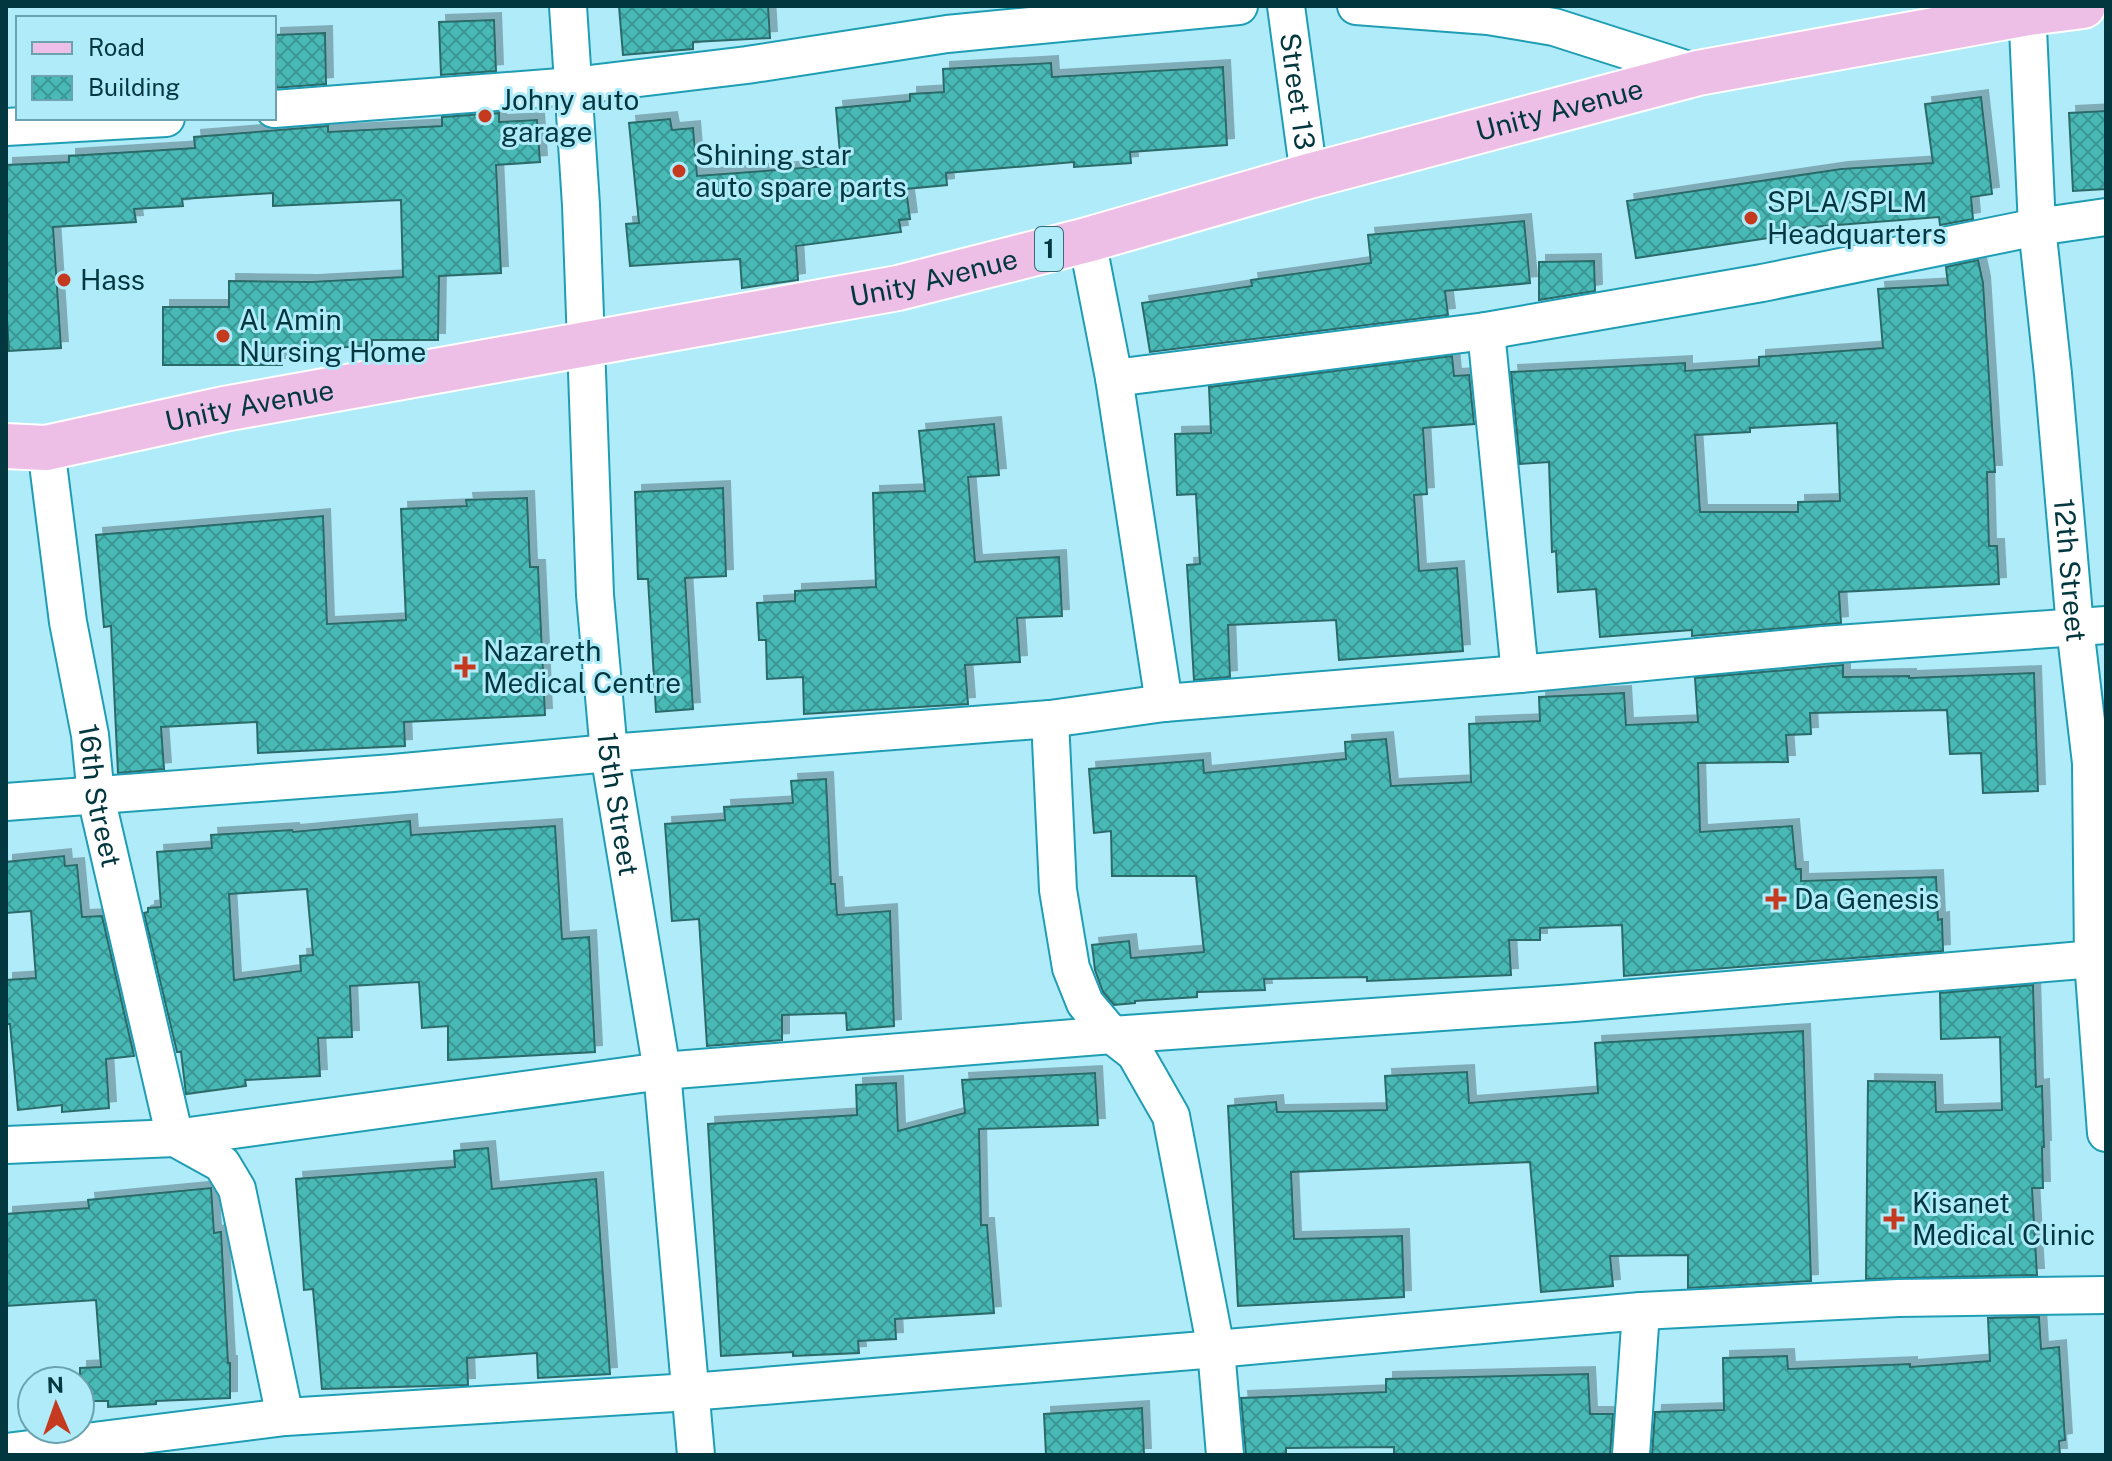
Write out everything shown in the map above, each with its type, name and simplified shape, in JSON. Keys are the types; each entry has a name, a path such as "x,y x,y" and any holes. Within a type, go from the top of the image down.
{"main road":[{"name":"Unity Avenue","path":"26,447 898,288 1087,240 1309,176 1698,73 2028,10 2083,6"}],"street":[{"name":"15th Street","path":"568,6 581,205 595,595 609,753 662,1071 696,1455"},
{"path":"276,109 573,86 747,65 947,34 1239,6"},
{"name":"Street 13","path":"1286,6 1309,176"},
{"path":"1356,6 1488,16 1554,27 1698,73"},
{"name":"12th Street","path":"2028,10 2037,227 2053,374 2090,626 2091,763 2106,1133"},
{"path":"6,127 130,120"},
{"path":"1114,378 1486,331 1762,283 2037,227 2106,217"},
{"path":"1087,240 1114,378 1164,703"},
{"path":"1486,331 1520,674"},
{"name":"16th Street","path":"26,447 68,622 90,735 96,797 175,1138"},
{"path":"6,802 1050,719 1164,703 1823,645 2090,626"},
{"path":"1050,719 1058,890 1071,968 1085,1003 1112,1035 1135,1053 1171,1116 1216,1349 1225,1455"},
{"path":"6,1145 175,1138 662,1071 1112,1035 1574,1003 2099,959"},
{"path":"175,1138 222,1164 237,1189 285,1417"},
{"path":"6,1452 182,1442 285,1417 690,1392 1641,1311 1898,1298 2106,1295"},
{"path":"1631,1455 1641,1311"}],"building":[{"path":"619,6 768,6 770,38 693,42 693,49 623,55"},
{"path":"494,20 496,71 441,75 439,22"},
{"path":"325,33 326,84 276,88 276,35"},
{"path":"1051,63 1052,77 1223,67 1227,145 1130,152 1131,163 1074,167 1074,162 946,173 947,185 906,189 910,219 899,220 901,232 796,246 798,280 742,288 740,259 630,266 626,224 639,223 629,123 670,119 672,130 693,128 697,176 841,165 836,108 910,101 910,94 944,92 943,69"},
{"path":"1981,97 1992,194 1971,197 1973,219 1940,225 1939,217 1787,229 1788,235 1636,258 1627,201 1841,169 1933,163 1925,104"},
{"path":"2106,111 2106,189 2073,191 2069,113"},
{"path":"499,113 499,122 537,120 540,162 496,165 501,273 439,276 438,340 372,340 372,346 282,350 282,365 163,365 163,307 229,307 229,281 311,282 403,277 401,200 273,206 273,193 182,199 183,206 134,209 136,222 53,227 61,348 9,351 6,165 69,162 69,156 195,148 194,137 328,126 328,132 442,126 442,117"},
{"path":"1524,221 1530,283 1445,291 1448,315 1150,352 1142,303 1252,286 1251,280 1371,263 1368,235"},
{"path":"1978,260 1983,283 1995,472 1987,472 1989,546 1997,546 1999,584 1839,592 1841,623 1692,636 1692,630 1600,637 1596,589 1558,592 1556,551 1552,552 1549,462 1520,464 1511,372 1685,363 1685,371 1759,366 1759,357 1883,348 1878,289 1948,285 1946,267","holes":["1837,423 1840,501 1798,502 1798,512 1700,512 1695,435"]},
{"path":"1594,261 1595,291 1539,300 1539,262"},
{"path":"1452,356 1454,376 1469,375 1474,424 1423,428 1427,494 1414,495 1419,571 1457,568 1463,651 1339,660 1336,620 1228,625 1230,677 1194,680 1187,565 1200,564 1196,494 1177,495 1175,434 1211,433 1209,387"},
{"path":"994,424 999,475 968,477 975,562 1059,557 1062,616 1017,618 1020,662 965,665 968,704 804,714 803,677 767,679 766,640 759,640 757,603 795,601 795,591 876,587 873,493 925,491 919,431"},
{"path":"723,488 726,576 685,578 693,709 656,712 648,579 638,579 635,492"},
{"path":"527,498 530,567 538,567 545,715 404,722 405,746 258,753 257,722 161,727 164,769 118,773 111,626 104,627 96,535 323,516 327,624 406,620 401,509 467,506 466,500"},
{"path":"1843,665 1843,677 2034,673 2038,791 1983,793 1981,753 1950,754 1947,710 1810,713 1811,734 1786,735 1788,762 1698,763 1700,832 1792,826 1796,869 1801,869 1801,881 1936,877 1943,951 1624,976 1622,925 1540,928 1540,940 1509,940 1511,975 1367,981 1367,977 1264,979 1265,990 1197,992 1197,997 1114,1005 1103,992 1095,970 1092,945 1129,941 1131,958 1204,952 1196,876 1112,876 1111,831 1094,833 1089,769 1203,760 1204,773 1346,759 1345,742 1386,739 1391,786 1471,782 1469,724 1540,721 1539,697 1624,693 1626,725 1698,722 1695,678"},
{"path":"826,779 831,884 835,884 837,915 890,911 894,1026 847,1030 846,1013 782,1015 782,1040 707,1046 699,919 672,921 665,824 725,820 724,807 793,803 791,781"},
{"path":"410,821 411,835 555,826 562,939 589,937 595,1052 448,1060 448,1026 422,1028 419,982 350,986 352,1037 318,1038 320,1076 245,1080 246,1086 186,1094 181,1052 177,1052 144,913 148,912 148,908 161,907 157,852 212,848 211,835 293,832","holes":["307,889 313,955 300,956 301,971 234,980 229,894"]},
{"path":"64,856 65,866 77,865 82,917 102,916 134,1056 106,1059 109,1108 62,1112 62,1105 18,1110 10,1024 6,1024 6,980 36,978 31,911 6,913 6,862"},
{"path":"2033,985 2036,1087 2042,1086 2044,1147 2043,1188 2032,1188 2037,1275 1866,1279 1868,1081 1935,1082 1936,1112 2002,1110 2000,1037 1941,1039 1940,993"},
{"path":"1803,1031 1811,1281 1688,1288 1688,1255 1610,1256 1613,1286 1541,1292 1530,1162 1291,1172 1294,1239 1402,1236 1404,1297 1238,1306 1228,1106 1276,1102 1277,1112 1387,1110 1385,1076 1467,1072 1469,1103 1598,1093 1595,1043"},
{"path":"1095,1073 1098,1125 979,1129 981,1225 987,1225 994,1313 895,1319 896,1339 858,1341 859,1353 793,1356 793,1352 721,1356 708,1124 857,1115 856,1085 896,1083 898,1131 965,1113 962,1080"},
{"path":"488,1148 492,1189 596,1179 610,1374 538,1378 537,1353 467,1358 468,1385 322,1389 313,1289 304,1290 296,1179 455,1167 454,1151"},
{"path":"211,1188 214,1233 221,1232 230,1398 156,1401 156,1404 108,1407 108,1401 96,1401 96,1367 101,1367 96,1300 6,1306 6,1214 89,1208 88,1200"},
{"path":"2039,1317 2041,1349 2059,1347 2065,1440 2059,1441 2060,1455 1652,1455 1655,1412 1724,1410 1723,1358 1787,1356 1788,1369 1910,1364 1910,1367 1990,1361 1988,1318"},
{"path":"1588,1374 1590,1414 1613,1414 1610,1455 1394,1455 1394,1447 1286,1448 1286,1455 1246,1455 1241,1398 1386,1392 1386,1379"},
{"path":"1142,1408 1144,1455 1046,1455 1044,1414"}],"place":[{"name":"Johny auto garage","path":"485,116"},
{"name":"Shining star auto spare parts","path":"679,171"},
{"name":"SPLA/SPLM Headquarters","path":"1751,218"},
{"name":"Hass","path":"64,280"},
{"name":"Al Amin Nursing Home","path":"223,336"},
{"name":"Nazareth Medical Centre","path":"465,667"},
{"name":"Da Genesis","path":"1776,899"},
{"name":"Kisanet Medical Clinic","path":"1894,1219"}]}
